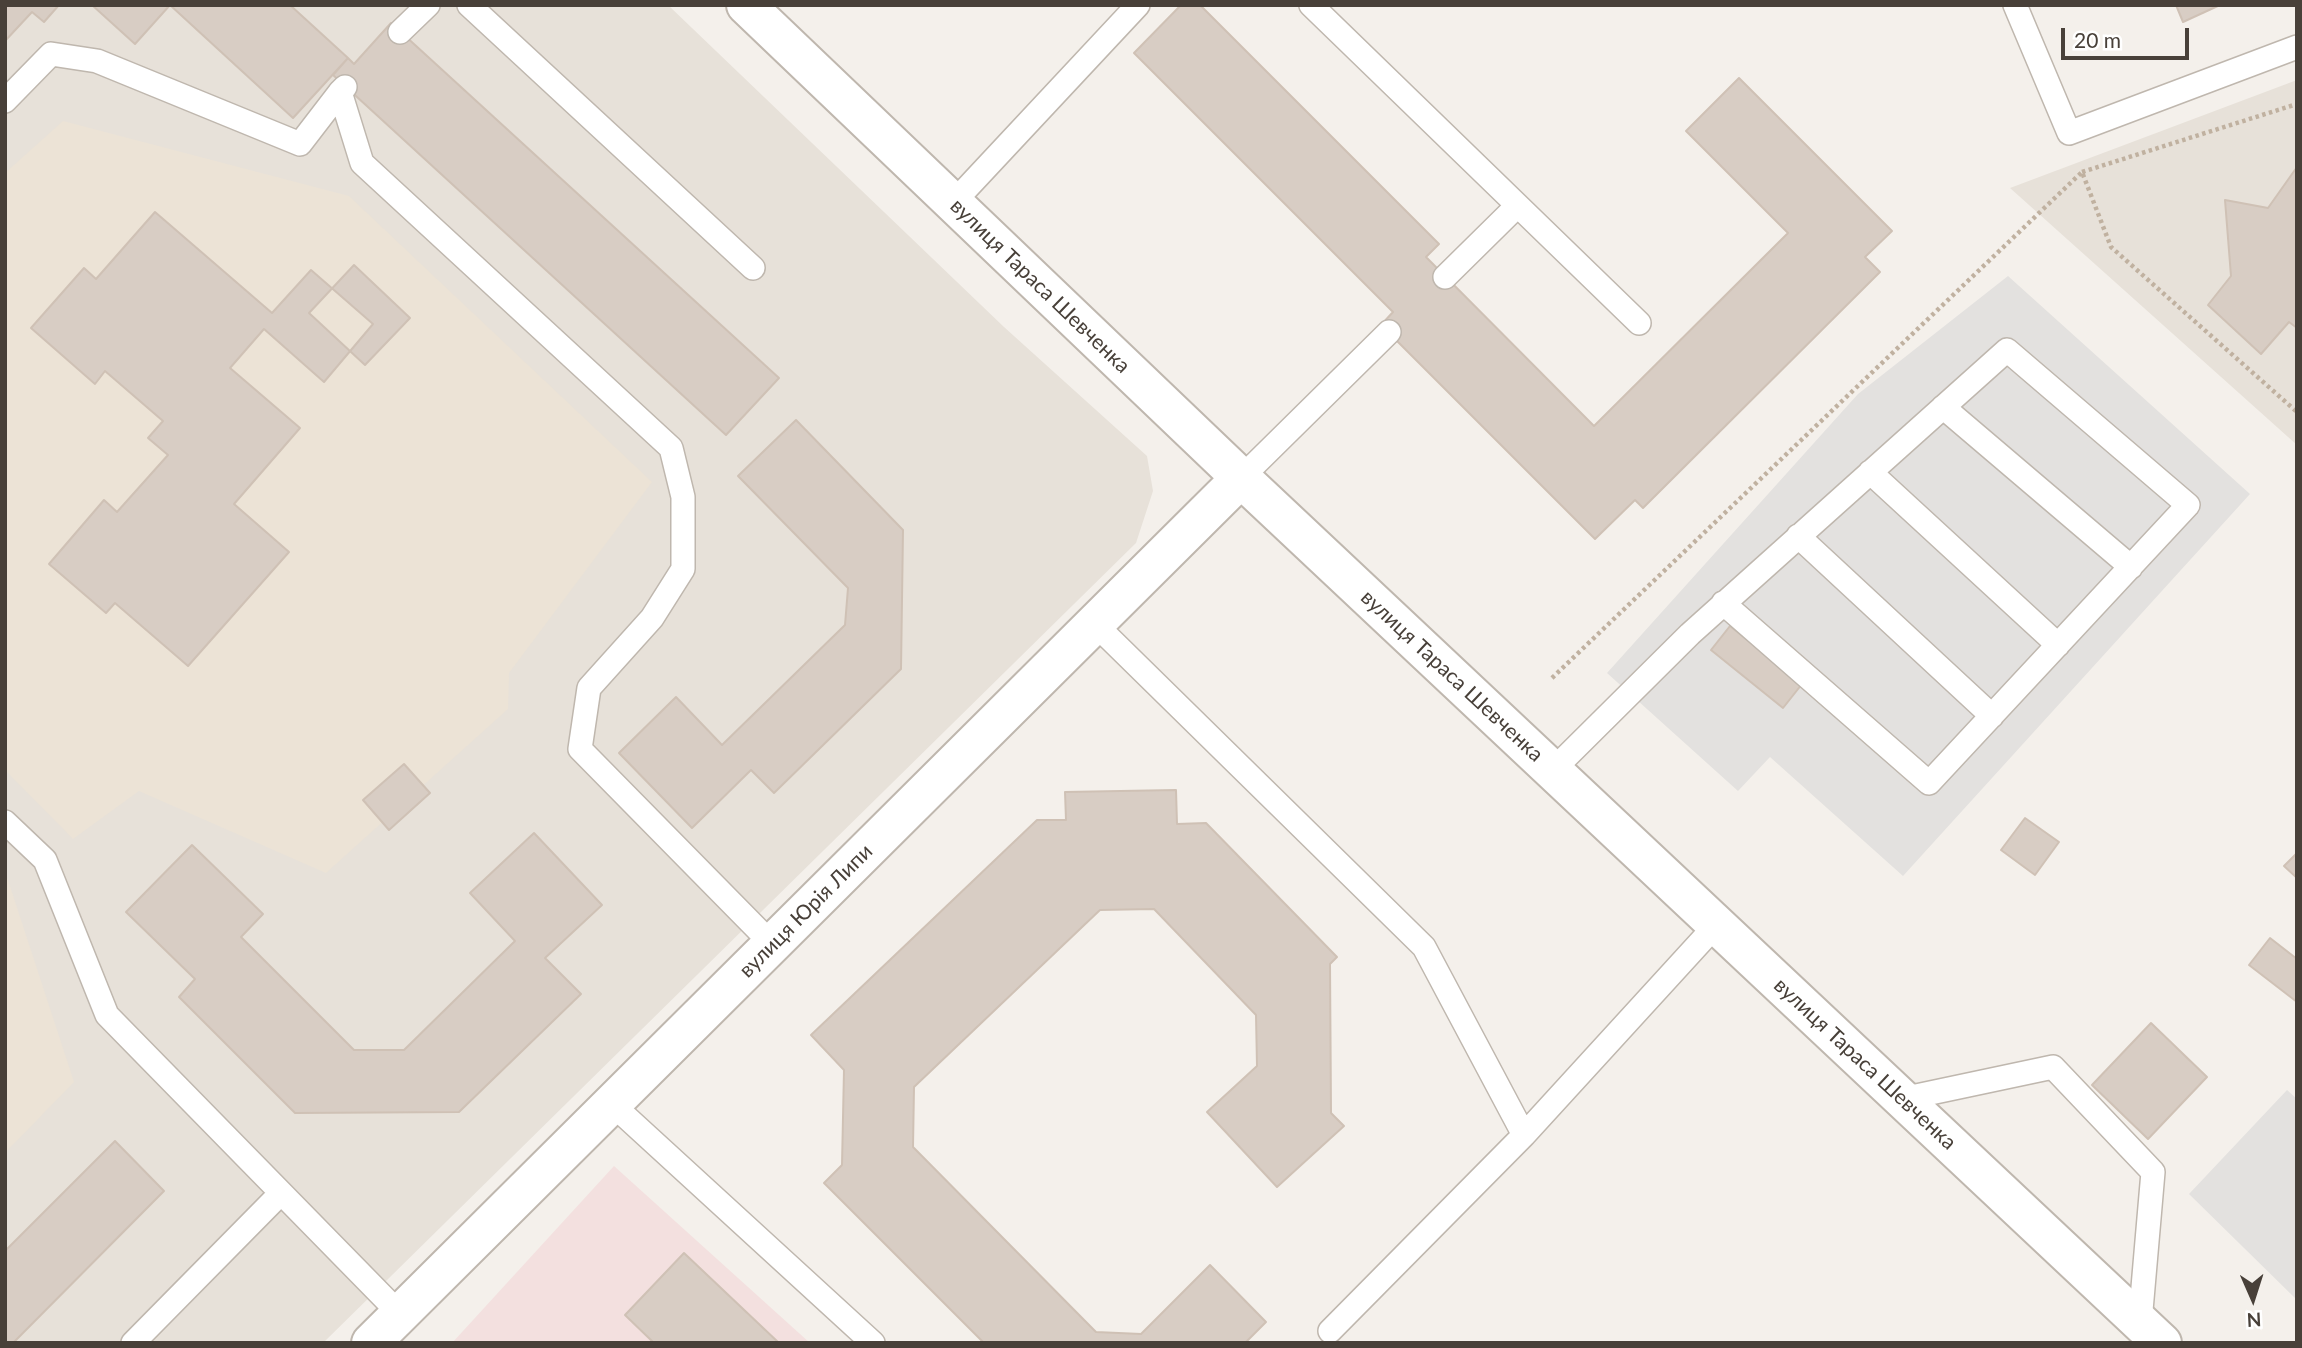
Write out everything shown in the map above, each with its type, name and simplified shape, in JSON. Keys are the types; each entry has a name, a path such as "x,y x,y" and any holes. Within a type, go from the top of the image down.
{"street":[{"name":"вулиця Тараса Шевченка","path":"746,5 1241,478 2151,1333"},
{"name":"вулиця Юрія Липи","path":"371,1343 1241,478"}],"lane":[{"path":"401,32 428,5"},
{"path":"469,5 753,268"},
{"path":"953,203 1138,5"},
{"path":"1311,5 1639,323"},
{"path":"2015,5 2069,133 2297,47"},
{"path":"5,101 51,54 97,61 300,145 343,89 362,163 671,448 683,497 683,569 652,618 589,688 580,748 772,944"},
{"path":"1445,277 1517,206"},
{"path":"1241,478 1388,332"},
{"path":"1553,770 1723,603 2007,349 2189,505 1929,783 1723,603"},
{"path":"1943,407 2131,566"},
{"path":"1870,472 2059,645"},
{"path":"1798,536 1992,716"},
{"path":"1095,624 1424,947 1524,1135"},
{"path":"5,822 45,860 107,1015 399,1313"},
{"path":"1330,1331 1524,1135 1716,925"},
{"path":"1902,1099 2053,1067 2153,1172 2151,1333"},
{"path":"612,1104 873,1343"},
{"path":"133,1343 281,1193"}],"path":[{"path":"2082,172 2297,104"}],"shaded area":[{"path":"5,5 668,5 1004,327 1147,456 1153,491 1136,543 323,1343 5,1343"},
{"path":"2297,80 2297,445 2010,188"},
{"path":"63,121 349,196 652,482 509,673 508,709 326,873 139,791 73,839 5,770 5,173"},
{"path":"2008,276 2250,494 1903,876 1770,757 1738,791 1607,673 1858,394"},
{"path":"5,871 74,1082 5,1153"},
{"path":"2287,1090 2297,1099 2297,1300 2189,1194"},
{"path":"614,1166 810,1343 452,1343"}],"building":[{"path":"5,5 59,5 44,22 32,12 5,41"},
{"path":"92,5 170,5 135,44"},
{"path":"170,5 290,5 348,58 293,118"},
{"path":"1181,5 1200,5 1439,244 1426,257 1594,426 1788,233 1686,131 1739,78 1892,231 1865,257 1880,272 1643,508 1635,500 1595,539 1381,325 1393,312 1134,53"},
{"path":"2176,5 2220,5 2183,22"},
{"path":"391,23 779,378 726,435 333,75 348,58 354,64"},
{"path":"2297,167 2297,328 2289,322 2261,354 2208,305 2231,276 2225,200 2268,208"},
{"path":"155,212 272,313 311,270 373,324 324,382 264,329 230,368 300,428 234,504 289,552 188,666 115,603 106,613 49,564 104,500 117,512 168,455 148,438 163,421 105,371 95,384 31,328 84,268 96,279"},
{"path":"354,265 410,318 365,365 309,313"},
{"path":"796,420 903,530 901,669 774,793 751,770 692,828 619,753 676,697 722,745 845,625 848,588 738,476"},
{"path":"1730,626 1802,684 1783,708 1711,650"},
{"path":"404,764 430,793 389,830 363,800"},
{"path":"1176,790 1177,824 1206,823 1337,957 1330,964 1331,1113 1344,1126 1277,1187 1207,1112 1257,1066 1256,1015 1154,909 1100,910 914,1087 913,1147 1096,1332 1141,1334 1210,1265 1266,1322 1245,1343 984,1343 824,1183 842,1165 844,1070 811,1035 1037,820 1066,820 1065,792"},
{"path":"2025,818 2059,842 2035,875 2001,850"},
{"path":"534,833 602,905 545,958 581,994 459,1112 295,1113 179,997 195,979 126,912 192,845 263,914 241,937 354,1050 404,1050 515,941 470,893"},
{"path":"2297,853 2297,878 2284,866"},
{"path":"2270,938 2297,959 2297,1002 2249,965"},
{"path":"2151,1023 2207,1077 2148,1139 2092,1085"},
{"path":"115,1141 164,1191 13,1343 5,1343 5,1251"},
{"path":"684,1253 779,1343 654,1343 625,1315"}]}
